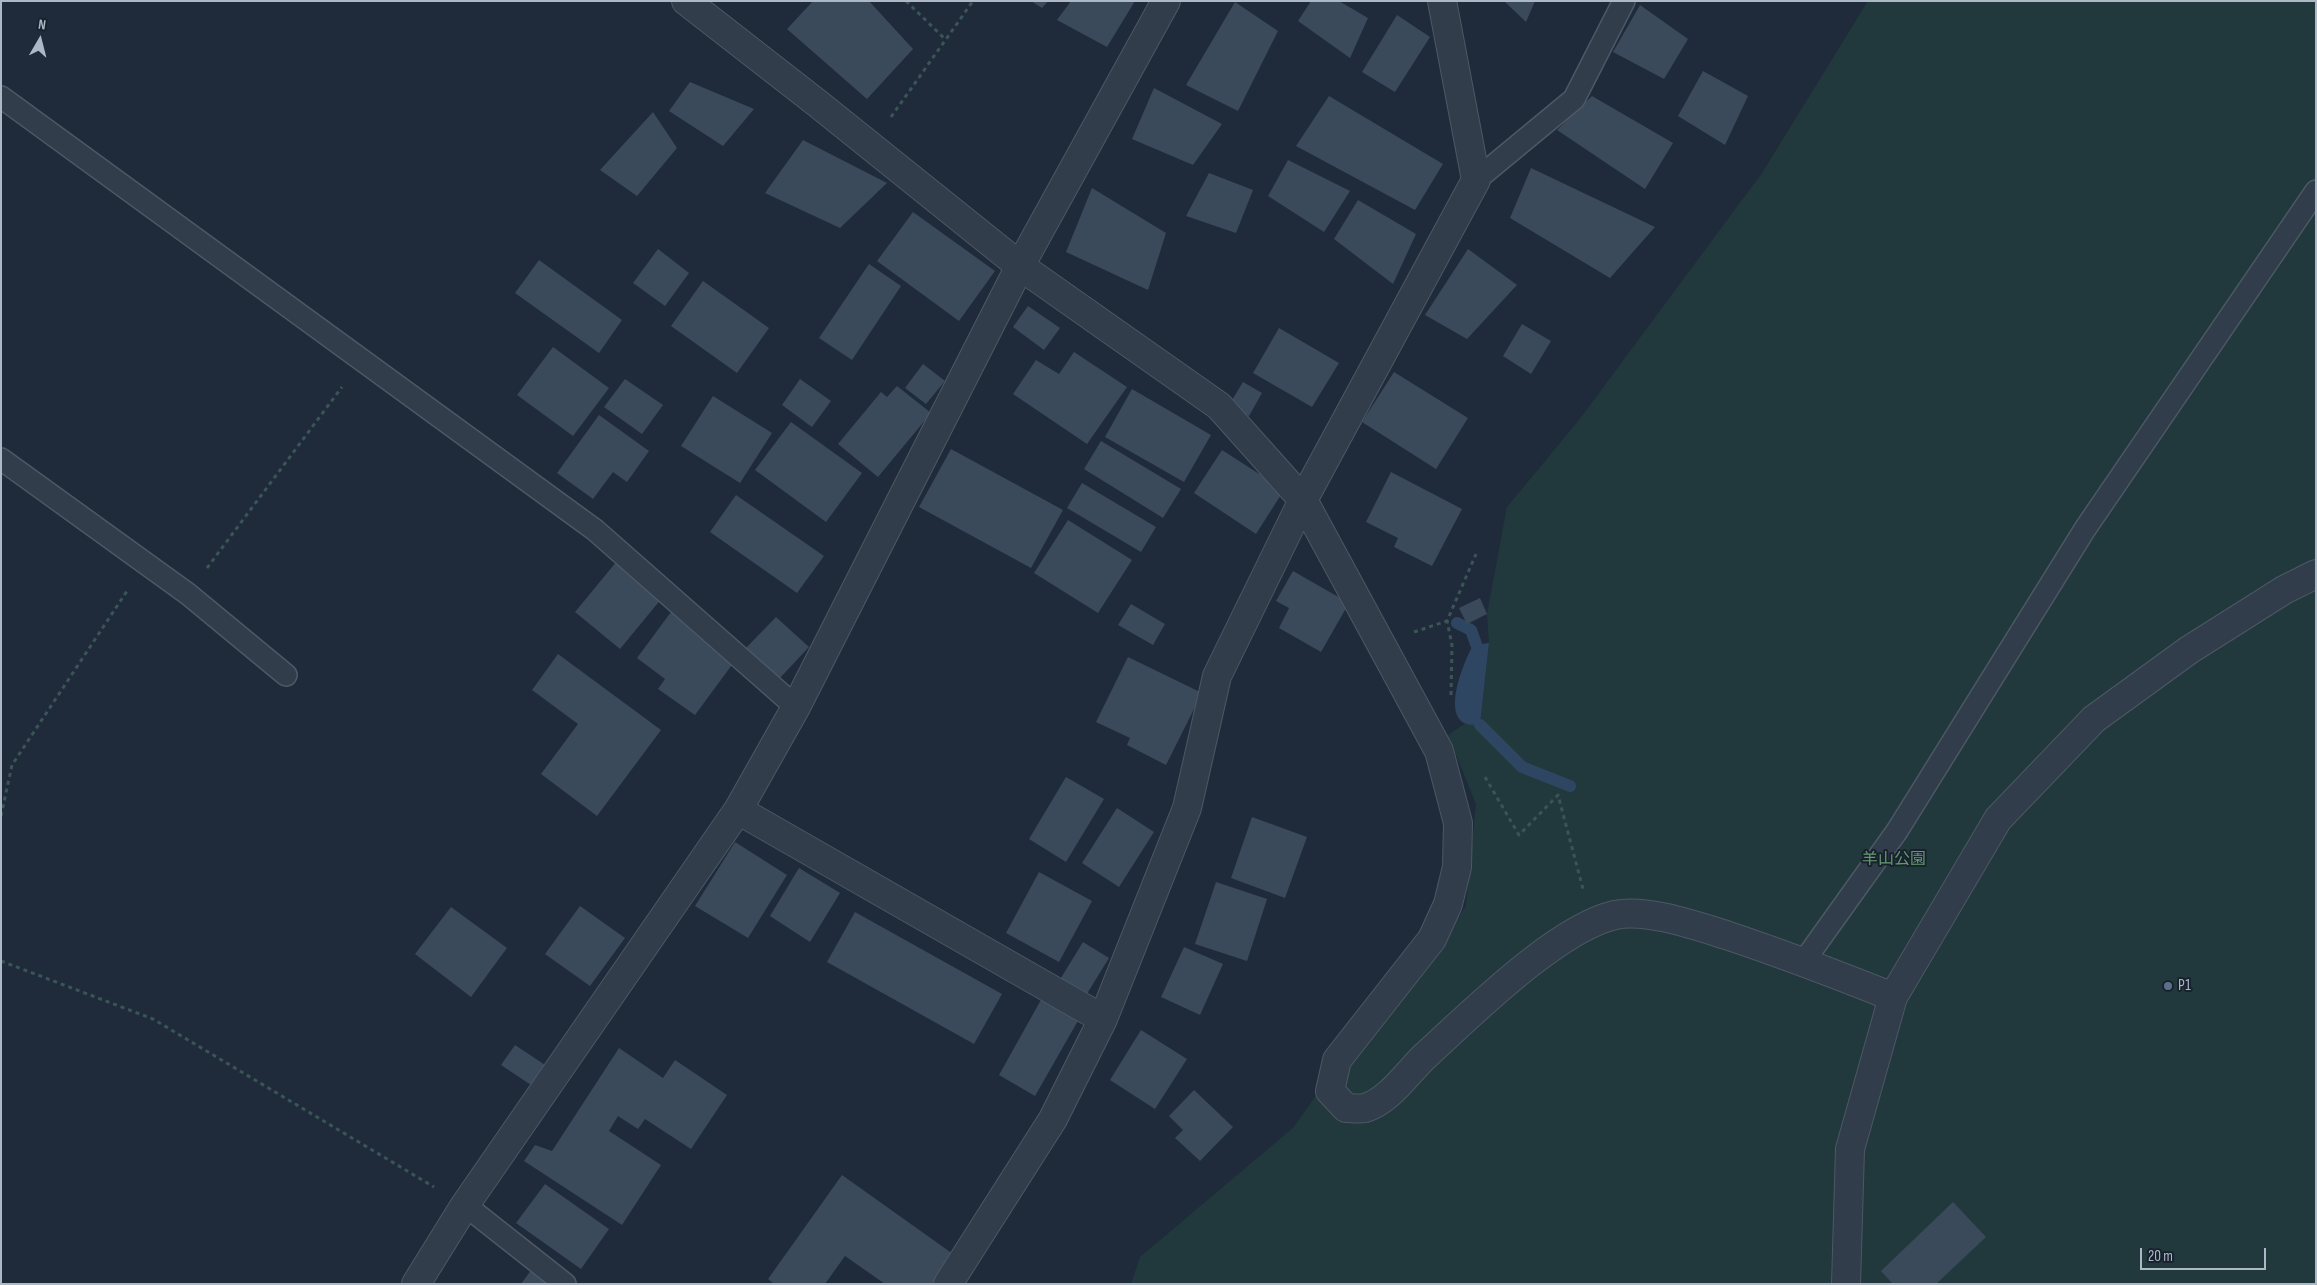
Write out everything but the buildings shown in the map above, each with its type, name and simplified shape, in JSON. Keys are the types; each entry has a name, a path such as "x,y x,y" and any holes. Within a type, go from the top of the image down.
{"street":[{"path":"686,1 1020,266 1218,406 1303,500 1439,751 1458,823 1456,867 1448,904 1432,939 1337,1060 1330,1091 1346,1108 1365,1108 1384,1097 1424,1058 1526,967 1586,925 1617,915 1648,915 1686,922 1804,961 1893,997"},
{"path":"416,1284 465,1205 738,810 796,707 1020,266 1166,1"},
{"path":"948,1284 1053,1119 1103,1019 1187,808 1217,676 1303,500 1476,180 1442,1"},
{"path":"1846,1284 1850,1149 1893,997 1998,819 2094,719 2189,650 2284,590 2316,574"},
{"path":"738,810 1103,1019"}],"lane":[{"path":"1476,180 1574,99 1624,1"},
{"path":"1,96 595,530 796,707"},
{"path":"1804,961 1897,831 2085,529 2316,191"},
{"path":"1,459 188,594 286,675"},
{"path":"465,1205 565,1284"}],"path":[{"path":"906,1 946,40"},
{"path":"870,146 973,1"},
{"path":"188,594 362,360"},
{"path":"1451,704 1453,670 1448,621 1476,554"},
{"path":"1,816 12,765 145,563"},
{"path":"1438,625 1448,621"},
{"path":"1481,770 1519,835 1558,795 1585,897"},
{"path":"1,961 153,1019 465,1205"}],"green space":[{"name":"羊山公園","path":"1868,1 2316,1 2316,1284 1131,1284 1140,1257 1294,1127 1370,1018 1420,973 1466,906 1476,804 1448,735 1466,723 1480,725 1489,643 1487,614 1507,507 1579,420 1762,173"}],"water":[{"path":"1489,643 1480,725 1467,724 1461,721 1455,705 1458,683 1473,645"}],"waterway":[{"path":"1457,623 1471,630 1476,644"},
{"path":"1480,725 1522,767 1570,786"}],"place":[{"name":"P1","path":"2168,986"}]}
